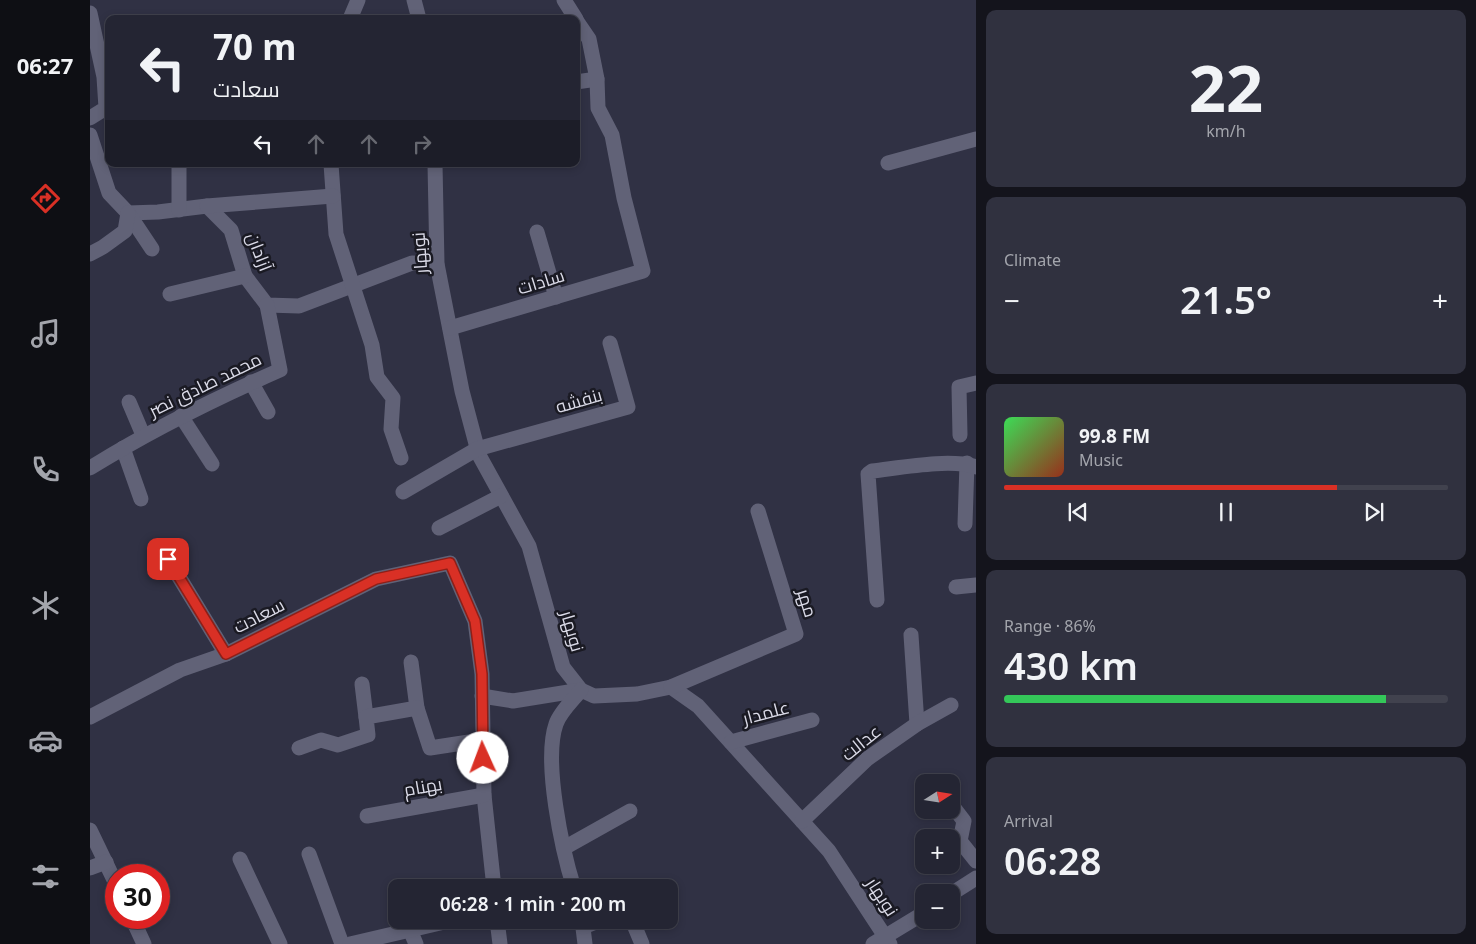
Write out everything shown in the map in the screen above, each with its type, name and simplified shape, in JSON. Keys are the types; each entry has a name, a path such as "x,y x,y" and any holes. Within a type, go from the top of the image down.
{"street":[{"path":"352,15 358,0"},
{"path":"414,0 418,15"},
{"path":"564,0 573,15"},
{"path":"90,13 104,78 105,93"},
{"path":"580,26 588,39 597,79 580,81"},
{"name":"سادات","path":"450,328 643,271 624,198 612,135 598,108 597,79"},
{"path":"90,118 105,109"},
{"path":"90,135 109,193 128,213 152,249"},
{"path":"888,162 976,139"},
{"path":"179,167 179,210"},
{"path":"332,167 336,234 372,345 377,377 393,398 391,429 401,458"},
{"name":"نوبهار","path":"436,167 437,264 477,449 528,546 563,667 581,690"},
{"path":"128,213 333,196"},
{"name":"آزادان","path":"207,206 231,230 245,276 267,304"},
{"path":"90,254 103,248 126,231 128,213"},
{"path":"537,232 556,297"},
{"path":"267,304 299,306 412,263 437,264"},
{"path":"170,294 245,276"},
{"name":"محمد صادق نصر","path":"90,468 143,435 251,382 280,370 267,304"},
{"name":"بنفشه","path":"477,449 628,407 610,344"},
{"path":"251,382 268,412"},
{"path":"960,436 959,387 976,383"},
{"path":"129,402 143,435"},
{"path":"181,416 212,464"},
{"path":"123,448 141,499"},
{"path":"403,492 477,449"},
{"path":"877,600 868,474 872,471 912,466 971,465 965,524"},
{"path":"439,528 501,496"},
{"name":"مهر","path":"671,687 796,634 758,510"},
{"path":"168,559 226,654"},
{"name":"سعادت","path":"90,717 180,670 226,654 376,579 450,563 475,621 482,674 482,696"},
{"path":"956,588 976,586"},
{"path":"911,635 917,724"},
{"path":"411,662 417,708 430,748 482,740"},
{"path":"299,748 321,740 338,745 368,735 362,684"},
{"path":"493,879 484,796 482,696 513,701 581,690 594,696 637,694 671,687"},
{"name":"نوبهار","path":"671,687 698,706 829,851 883,942"},
{"path":"572,879 553,786 551,741 556,721 581,690"},
{"name":"عدالت","path":"802,821 867,759 917,724 951,705"},
{"path":"366,717 417,708"},
{"name":"علمدار","path":"731,742 812,720"},
{"name":"بهنام","path":"367,816 484,796"},
{"path":"564,848 630,811"},
{"path":"960,816 964,821 960,841 976,861"},
{"path":"90,830 106,862 90,868"},
{"path":"309,854 342,944"},
{"path":"240,859 280,944"},
{"path":"960,888 976,878"},
{"path":"883,942 915,919"},
{"path":"137,929 144,944"},
{"path":"350,944 413,937 432,929"},
{"path":"498,929 500,944"},
{"path":"583,929 585,944"},
{"path":"636,929 642,944"}],"route":[{"path":"168,559 226,654 376,579 450,563 475,621 482,674 483,758"}]}
